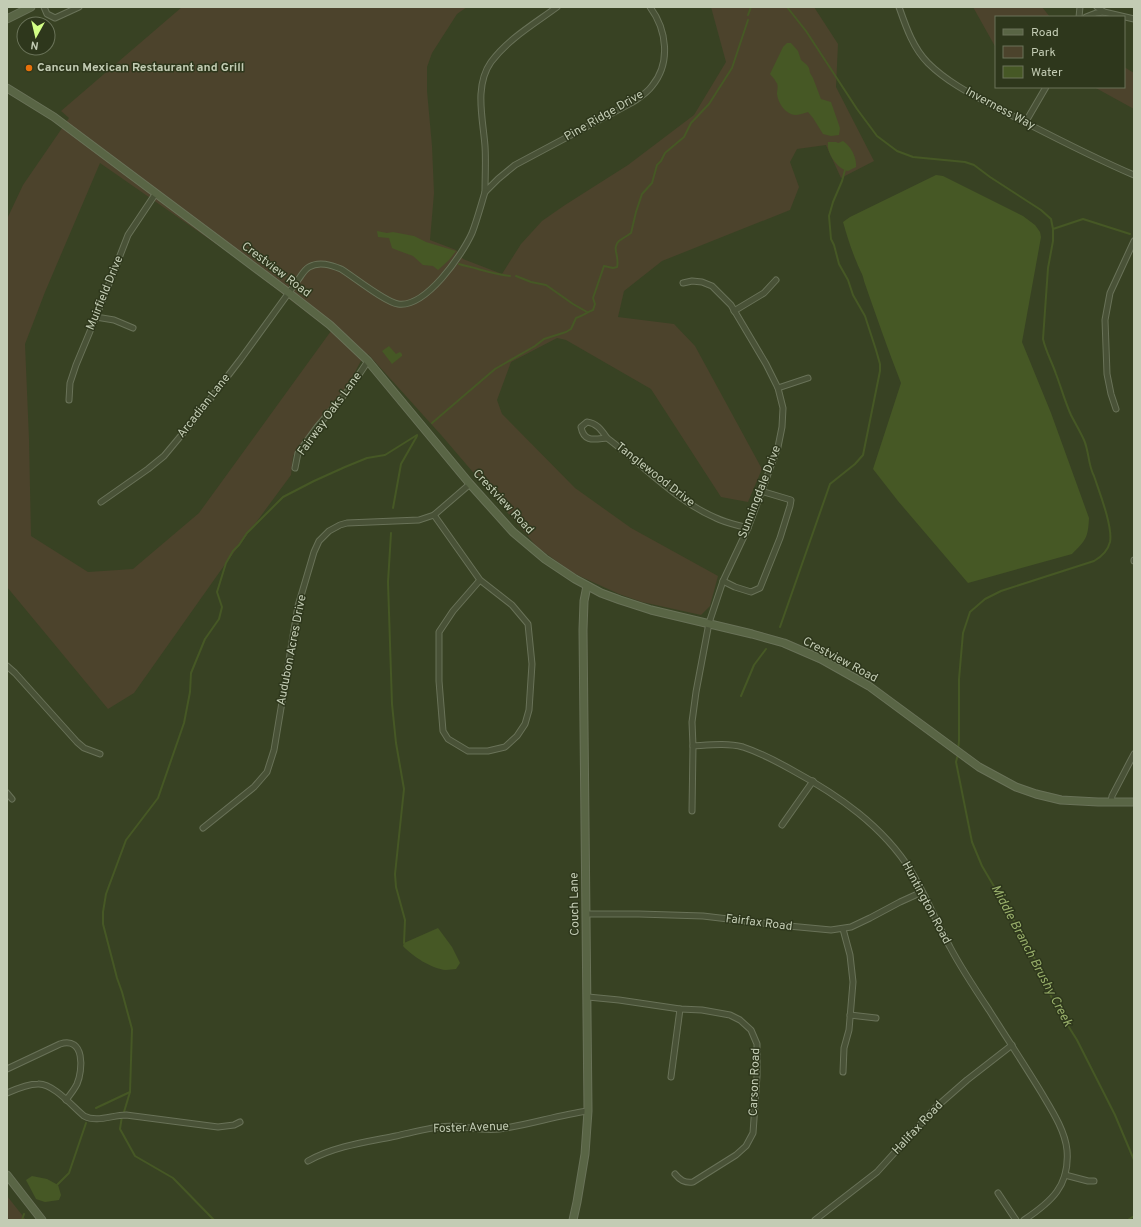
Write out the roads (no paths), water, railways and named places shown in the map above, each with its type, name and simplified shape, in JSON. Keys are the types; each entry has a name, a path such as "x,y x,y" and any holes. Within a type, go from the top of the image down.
{"street":[{"path":"7,19 31,7"},
{"path":"44,7 47,14 55,18 78,7"},
{"name":"Pine Ridge Drive","path":"288,293 308,268 316,264 324,264 341,268 393,303 404,304 417,299 428,292 440,280 462,250 472,232 485,192 485,160 481,96 485,75 490,63 511,41 557,7"},
{"name":"Pine Ridge Drive","path":"485,192 515,165 633,102 653,86 662,66 664,47 660,21 650,7"},
{"name":"Inverness Way","path":"899,7 912,40 918,50 928,63 944,76 968,92 1025,123 1110,165 1134,175"},
{"path":"1097,7 1104,12"},
{"path":"1088,16 1104,12 1121,16"},
{"name":"Crestview Road","path":"7,88 54,117 330,325 368,362 470,484 513,532 545,559 587,586 601,593 651,610 710,623 784,643 821,659 869,686 993,776 1016,787 1036,794 1062,800 1134,802"},
{"path":"1025,123 1045,88"},
{"name":"Muirfield Drive","path":"68,400 70,383 76,365 128,235 156,193"},
{"path":"1116,409 1110,394 1107,374 1105,320 1110,293 1134,241"},
{"path":"734,311 764,292 776,280"},
{"name":"Sunningdale Drive","path":"683,283 692,281 702,282 712,286 721,294 734,311 766,364 778,388 783,408 782,427 778,447 748,528 723,581 710,623"},
{"name":"Arcadian Lane","path":"101,502 148,470 164,456 240,360 288,293"},
{"path":"96,317 114,320 133,328"},
{"name":"Fairway Oaks Lane","path":"295,468 298,453 317,427 350,388 368,362"},
{"path":"778,388 808,378"},
{"name":"Tanglewood Drive","path":"607,438 591,440 586,438 582,433 581,427 587,422 592,422 607,438 671,490 693,505 716,518 748,528"},
{"name":"Audubon Acres Drive","path":"203,828 254,787 267,772 274,750 298,606 314,552 319,542 329,531 347,523 419,520 434,515 470,484"},
{"path":"723,581 751,592 760,588 780,538 791,500 761,491"},
{"path":"434,515 480,580 512,605 528,624 532,664 529,710 525,724 517,736 505,747 488,751 468,751 448,739 443,731 438,681 439,632 453,611 480,580"},
{"name":"Couch Lane","path":"573,1220 585,1154 588,1111 583,630 584,601 587,586"},
{"path":"692,810 692,722 696,692 710,623"},
{"path":"7,666 77,742 84,748 100,754"},
{"name":"Huntington Road","path":"693,746 731,745 743,747 768,757 813,781 851,807 876,828 912,872 950,948 1046,1100 1063,1136 1067,1149 1066,1167 1065,1175 1058,1192 1047,1204 1024,1220"},
{"path":"1111,802 1112,796 1134,754"},
{"path":"782,825 813,781"},
{"path":"7,793 12,799"},
{"name":"Fairfax Road","path":"587,914 675,914 831,930 843,929 870,918 922,892"},
{"path":"843,929 850,955 853,982 848,1030 844,1048 843,1072"},
{"name":"Carson Road","path":"588,997 702,1010 730,1015 740,1020 751,1030 757,1044 757,1076 753,1133 746,1146 736,1155 693,1182 680,1180 675,1174"},
{"path":"671,1077 680,1008"},
{"path":"850,1015 876,1018"},
{"path":"7,1069 60,1044 72,1044 77,1047 79,1052 80,1068 77,1084 66,1100"},
{"name":"Halifax Road","path":"815,1220 877,1172 935,1108 967,1080 1012,1045"},
{"path":"7,1093 38,1084 49,1087 84,1116 96,1120 126,1115 218,1127 234,1125 240,1122"},
{"name":"Foster Avenue","path":"308,1161 321,1154 355,1144 437,1128 452,1126 486,1130 498,1129 566,1114 588,1111"},
{"path":"7,1175 42,1220"},
{"path":"1065,1175 1088,1181 1094,1181"},
{"path":"998,1193 1016,1220"},
{"name":"Halifax Road","path":"809,1220 825,1212"}],"water":[{"path":"787,43 791,43 798,51 801,60 809,68 821,99 831,102 840,128 839,135 831,136 823,134 808,112 797,115 791,114 788,113 780,104 777,94 777,85 770,74 783,47"},
{"path":"843,141 846,143 854,156 856,167 848,171 836,164 829,150 828,142 838,143"},
{"path":"936,175 943,176 1023,216 1035,225 1040,232 1041,237 1022,342 1051,413 1089,518 1087,534 1072,554 968,583 898,501 873,469 901,383 863,276 851,248 843,222 850,217"},
{"path":"377,231 414,236 426,242 456,251 438,270 433,266 423,265 413,256 392,248 389,238 378,237"},
{"path":"389,346 396,354 400,352 402,354 402,356 392,364 382,351"},
{"path":"438,928 452,947 460,963 456,969 446,970 429,965 417,958 403,946 404,943"},
{"path":"32,1176 47,1179 58,1185 61,1195 59,1200 45,1202 36,1199 26,1180"}],"waterway":[{"path":"748,15 751,7"},
{"name":"Middle Branch Brushy Creek","path":"787,7 806,31 857,109 877,136 897,151 913,157 965,162 974,165 1041,210 1051,219 1053,241 1048,268 1043,339 1071,415 1086,444 1091,467 1108,518 1110,542 1104,553 1094,561 1001,591 985,599 970,612 963,633 959,679 958,750"},
{"path":"432,423 495,369 535,346 544,339 571,329 576,318 593,310 595,304 593,298 604,266 613,268 617,267 616,246 619,241 631,233 642,194 652,183 657,165 665,153 684,137 691,123 709,104 732,68 748,20"},
{"path":"780,627 830,484 855,464 863,455 880,371 880,364 865,316 853,295 848,280 839,264 831,239 829,216 845,170"},
{"path":"1053,229 1083,219 1130,234"},
{"path":"459,264 510,276"},
{"path":"516,276 531,282 546,285 587,312"},
{"path":"124,1112 130,1092 132,1029 103,924 106,894 126,840 158,798 184,723 190,692 191,673 205,639 219,619 222,607 217,592 226,563 247,533 283,497 345,467 367,458 385,455 417,435"},
{"path":"393,508 401,464 417,436"},
{"path":"391,533 388,582 392,704 396,743 404,789 395,874 396,887 405,920 404,943"},
{"path":"741,696 754,665 766,649"},
{"name":"Middle Branch Brushy Creek","path":"958,754 956,762 972,842 982,866 1029,946 1055,1005 1077,1040 1115,1115 1134,1160"},
{"path":"96,1108 130,1092"},
{"path":"122,1116 120,1129 135,1156 173,1178 214,1220"},
{"path":"57,1185 69,1173 86,1123"},
{"path":"22,1220 24,1214"},
{"path":"1128,1220 1134,1216"}],"place":[{"name":"Cancun Mexican Restaurant and Grill","path":"29,68"}]}
